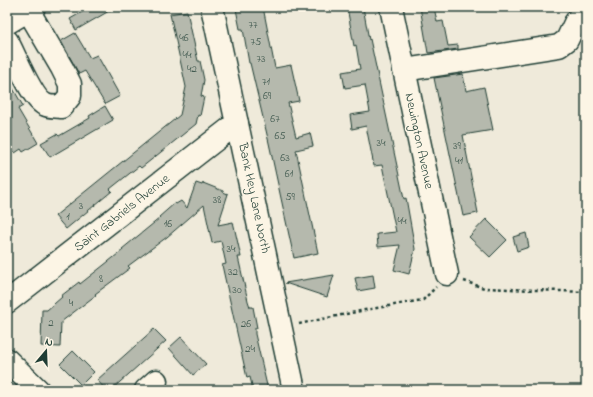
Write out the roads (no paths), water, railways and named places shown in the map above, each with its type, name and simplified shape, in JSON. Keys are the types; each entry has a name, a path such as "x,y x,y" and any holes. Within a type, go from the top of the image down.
{"main road":[{"name":"Bank Hey Lane North","path":"212,7 282,328 294,390"},
{"name":"Newington Avenue","path":"392,7 447,274"},
{"path":"404,70 559,46 567,40 575,23 586,7"},
{"path":"7,23 31,9 70,84 70,96 61,107 45,105 38,99 30,87 7,41"},
{"name":"Saint Gabriels Avenue","path":"7,302 237,123"},
{"path":"7,360 38,390"}]}
